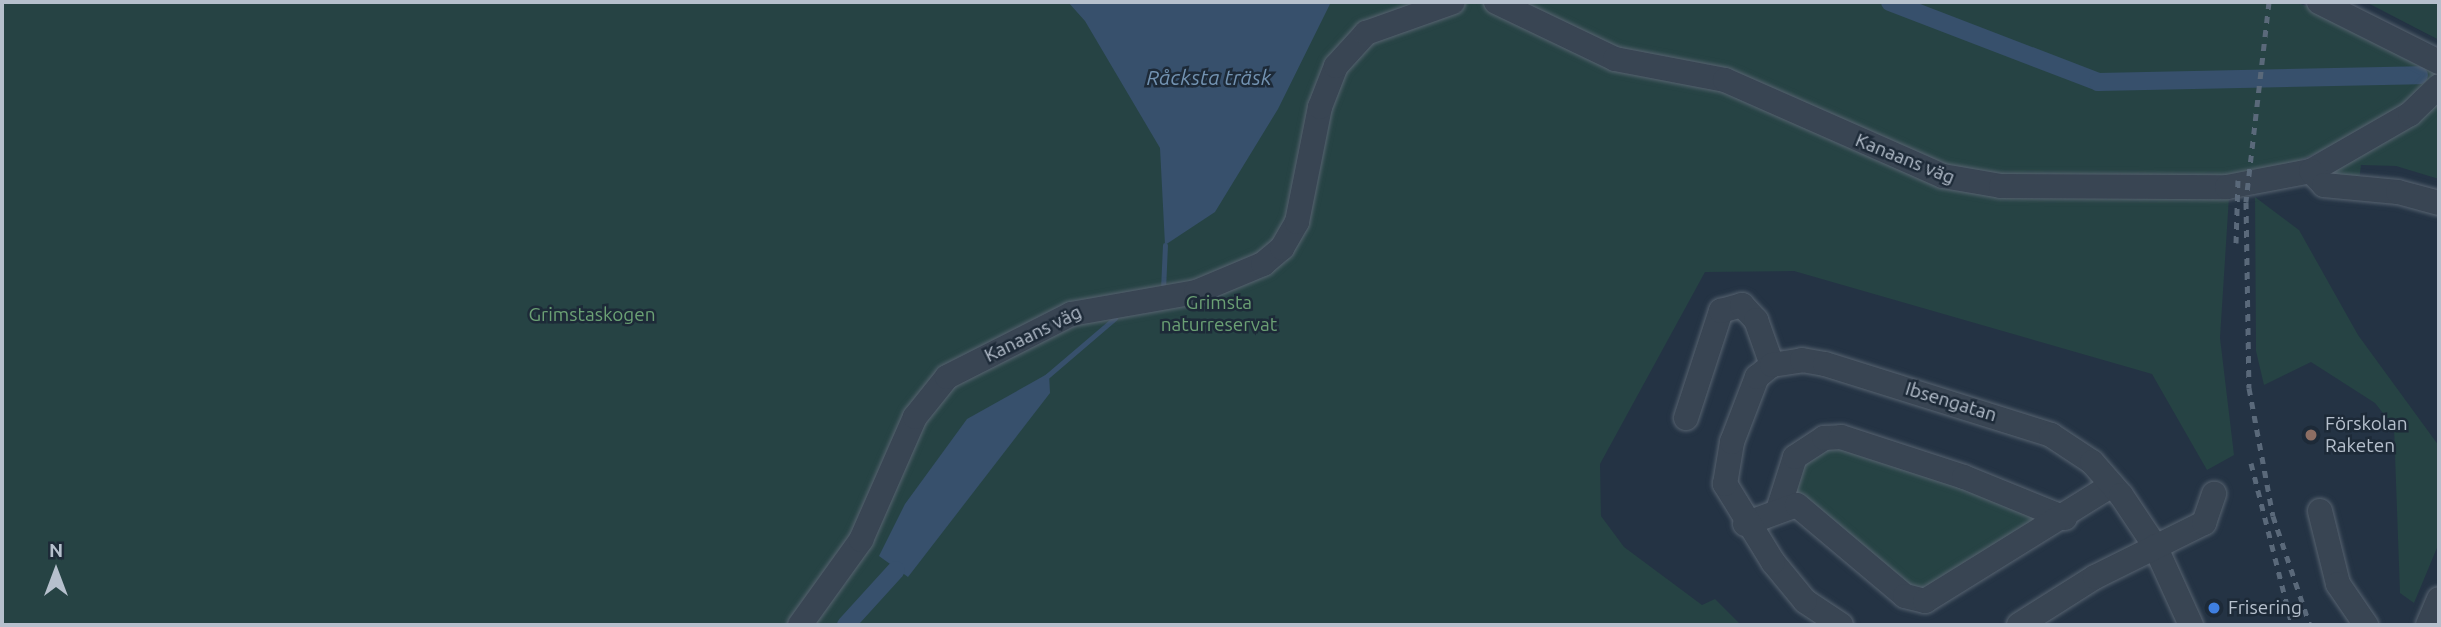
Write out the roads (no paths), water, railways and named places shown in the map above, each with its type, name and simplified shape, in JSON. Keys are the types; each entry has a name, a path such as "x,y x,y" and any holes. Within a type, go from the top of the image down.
{"street":[{"name":"Kanaans väg","path":"800,625 861,540 915,417 947,377 1071,314 1166,296 1249,274 1282,248 1297,222 1320,107 1336,66 1366,33 1453,2"},
{"name":"Kanaans väg","path":"1496,2 1615,59 1725,80 1964,182 2227,187 2311,171 2410,114 2439,86"},
{"path":"2319,2 2439,62"},
{"path":"2311,171 2325,185 2399,192 2439,203"},
{"path":"1686,418 1721,311 1742,305 1756,320 1772,365 1757,377 1732,442 1725,484 1745,524 1805,601 1841,625"},
{"name":"Ibsengatan","path":"1772,365 1802,360 1825,364 2051,435 2092,462 2112,485 2155,546 2191,625"},
{"path":"1779,507 1795,457 1824,438 1841,437 1964,477 2065,518"},
{"path":"1745,524 1779,507 1797,505 1905,596 1926,601 2065,518 2112,485"},
{"path":"2019,625 2155,546 2204,523 2214,494"},
{"path":"2320,511 2338,584 2366,625"},
{"path":"2428,625 2439,599"}],"water":[{"name":"Råcksta träsk","path":"1068,2 1331,2 1278,109 1215,212 1165,245 1160,148 1085,21"},
{"path":"1049,373 1050,393 908,577 879,556 905,504 967,419"}],"waterway":[{"path":"1890,2 2098,82 2419,75"},
{"path":"1163,290 1165,245"},
{"path":"1046,377 1115,318"},
{"path":"846,625 896,570"}],"railway":[{"path":"2269,2 2246,202 2249,388 2273,516 2310,625"},
{"path":"2236,243 2238,180"},
{"path":"2251,463 2292,625"}],"place":[{"name":"Förskolan Raketen","path":"2311,435"},
{"name":"Frisering","path":"2214,608"}],"park label":[{"name":"Grimsta naturreservat","path":"1219,314"},
{"name":"Grimstaskogen","path":"592,315"}]}
